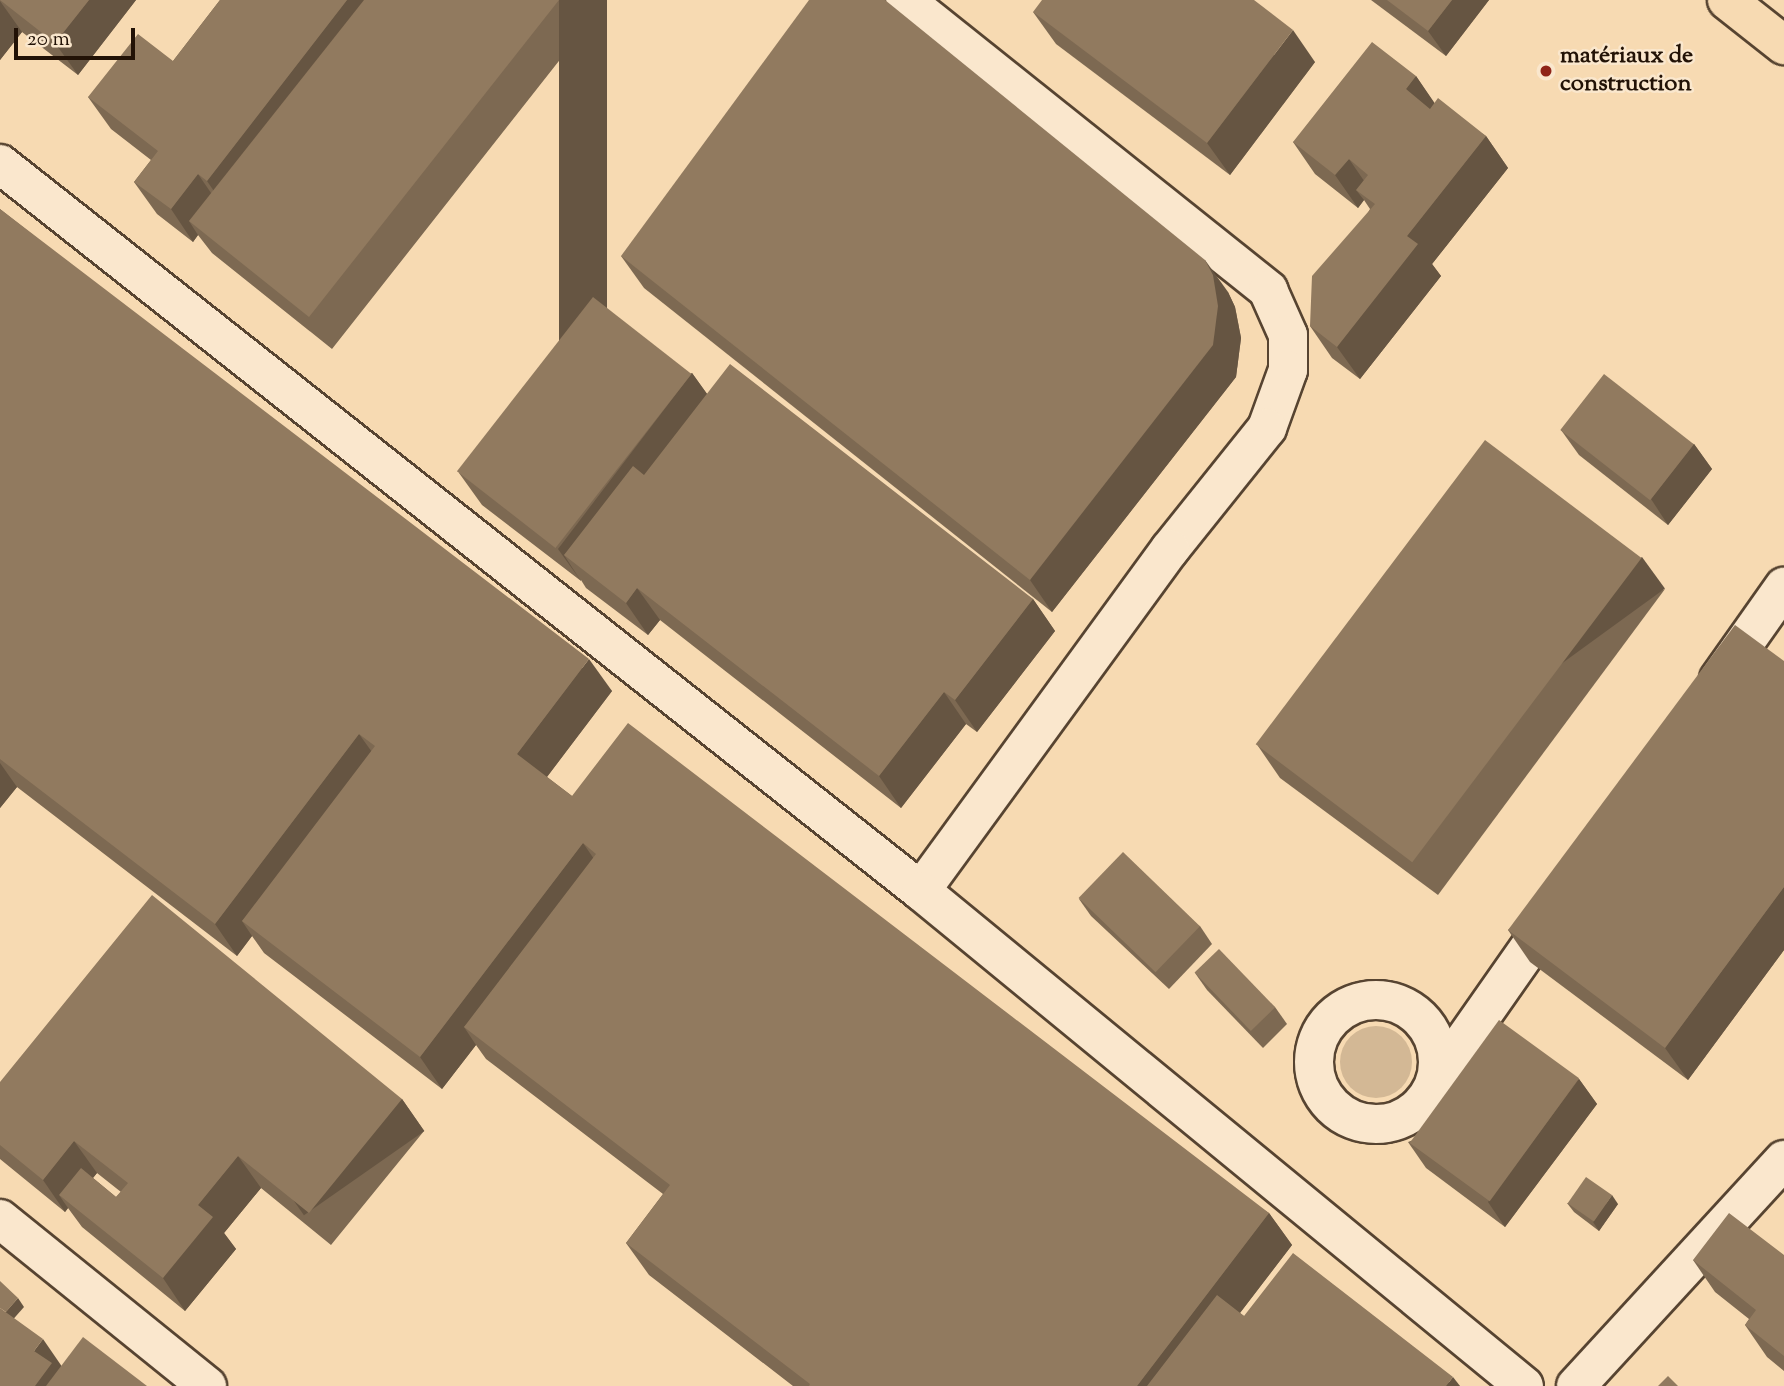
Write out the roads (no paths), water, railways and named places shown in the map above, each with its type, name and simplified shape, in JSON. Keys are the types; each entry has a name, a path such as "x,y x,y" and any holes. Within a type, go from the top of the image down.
{"main road":[{"path":"1727,0 1784,46"}],"street":[{"path":"905,0 1268,289 1288,335 1288,370 1267,428 1170,549 921,891"},
{"path":"0,164 921,891 1524,1386"},
{"path":"1695,713 1784,587"},
{"path":"1438,1078 1574,884"},
{"path":"1576,1386 1784,1160"},
{"path":"0,1219 207,1386"}],"place":[{"name":"matériaux de construction","path":"1546,71"}]}
